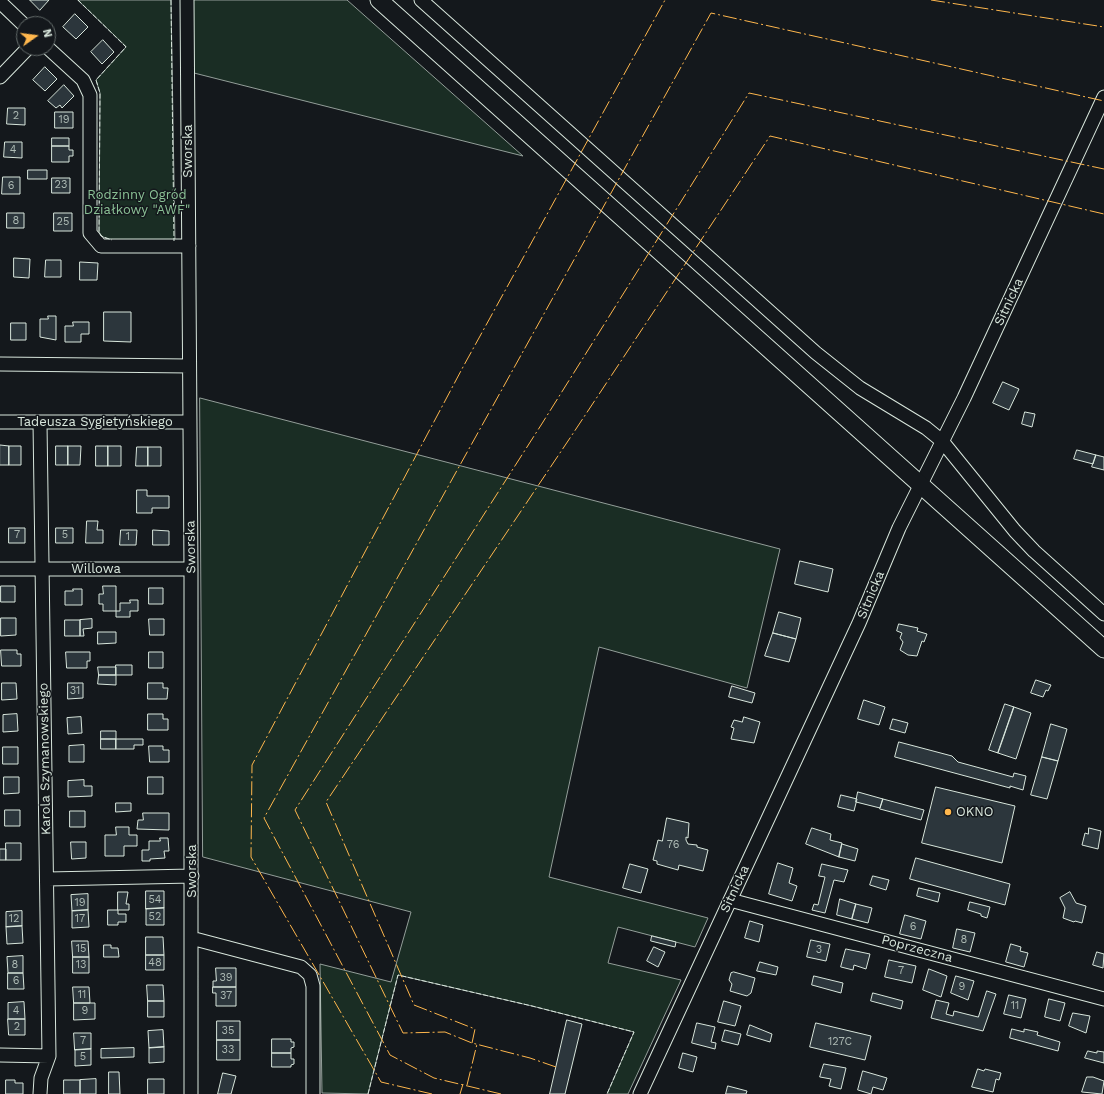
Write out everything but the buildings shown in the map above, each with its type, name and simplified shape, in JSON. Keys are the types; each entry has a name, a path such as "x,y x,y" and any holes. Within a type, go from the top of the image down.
{"main road":[{"path":"379,0 1104,649"}],"street":[{"name":"Sworska","path":"187,0 191,569 191,1094"},
{"path":"421,0 816,354 860,388 926,428 942,441 1015,531 1034,551 1104,614"},
{"path":"0,2 16,17"},
{"path":"56,55 83,80 90,96 90,233 101,246 189,246"},
{"path":"0,77 20,56"},
{"name":"Sitnicka","path":"640,1094 862,616 899,528 964,398 1104,97"},
{"path":"0,364 189,366"},
{"name":"Tadeusza Sygietyńskiego","path":"0,422 189,422"},
{"name":"Karola Szymanowskiego","path":"40,423 41,569 48,879 50,1056 41,1078 40,1094"},
{"name":"Willowa","path":"0,569 191,569"},
{"path":"48,879 192,876"},
{"name":"Poprzeczna","path":"730,900 1104,999"},
{"path":"191,938 301,967 310,975 313,986 314,1094"},
{"path":"0,1055 50,1056"}],"green space":[{"name":"Rodzinny Ogród Działkowy \"AWF\"","path":"78,0 171,0 175,241 110,240 101,236 99,232 100,93 96,80 126,47"},
{"path":"193,0 347,0 523,156 194,73"},
{"path":"200,398 780,549 747,688 599,647 549,877 708,918 695,947 618,927 608,963 681,980 628,1094 607,1094 634,1032 532,1006 398,975 368,1094 322,1093 320,964 391,982 411,912 203,857"}],"fence":[{"path":"78,0 126,47 96,80 100,93 99,232 101,236 112,240"},
{"path":"171,0 174,241"},
{"path":"368,1094 398,975 532,1006 634,1032 607,1094"}],"power":[{"path":"432,1094 381,1082 251,857 252,765 463,367 665,0"},
{"path":"931,0 1104,27"},
{"path":"501,1094 434,1078 390,1055 264,818 711,13 1104,101"},
{"path":"556,1067 530,1058 472,1043 445,1032 403,1033 295,810 543,422 749,93 1104,169"},
{"path":"472,1043 475,1029 414,1005 326,802 770,136 1104,214"},
{"path":"467,1085 477,1044"},
{"path":"460,1094 463,1084"}],"place":[{"name":"OKNO","path":"948,812"}]}
